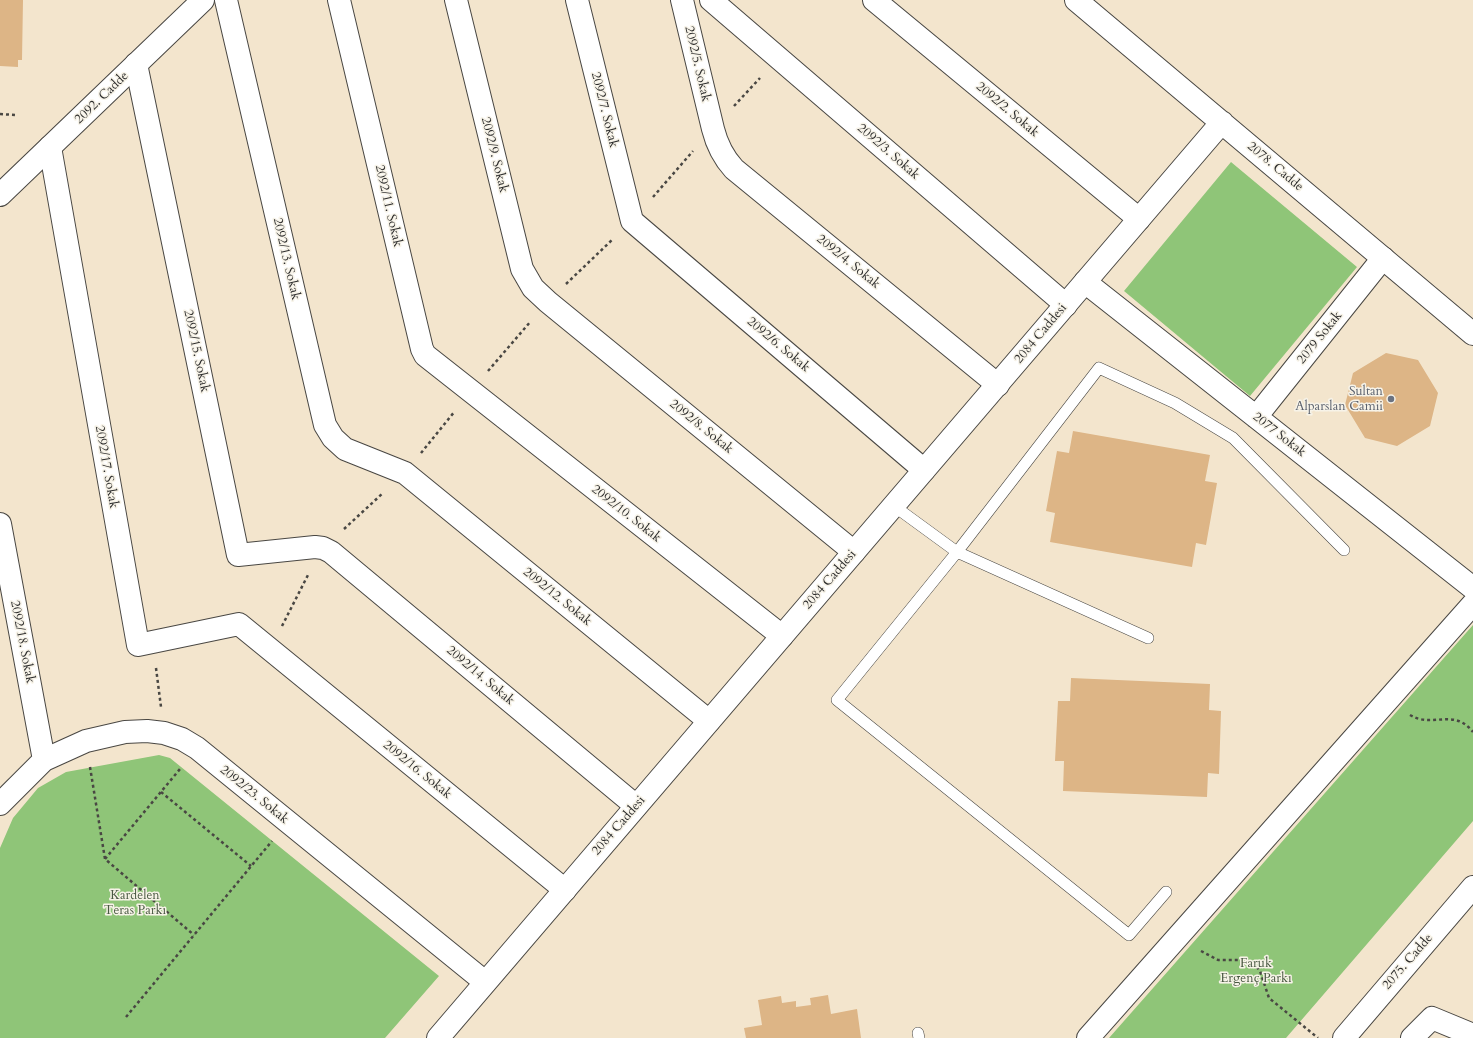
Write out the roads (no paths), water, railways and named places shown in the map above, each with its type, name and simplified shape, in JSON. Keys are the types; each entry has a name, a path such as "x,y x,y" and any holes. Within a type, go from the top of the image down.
{"street":[{"name":"2092. Cadde","path":"0,195 204,0"},
{"name":"2092/13. Sokak","path":"226,0 325,425 333,438 345,449 405,473"},
{"name":"2092/11. Sokak","path":"339,0 422,349 430,360 471,391"},
{"name":"2092/9. Sokak","path":"456,0 522,269 533,288 548,302"},
{"name":"2092/7. Sokak","path":"577,0 632,221"},
{"name":"2092/5. Sokak","path":"682,0 713,129"},
{"name":"2092/3. Sokak","path":"710,0 1066,305"},
{"name":"2092/2. Sokak","path":"874,0 1139,219"},
{"name":"2078. Cadde","path":"1076,0 1473,334"},
{"name":"2092/15. Sokak","path":"136,64 238,555 315,547 323,548"},
{"name":"2084 Caddesi","path":"438,1038 1222,122"},
{"name":"2092/4. Sokak","path":"713,129 721,152 726,161 734,170 998,385"},
{"name":"2092/17. Sokak","path":"50,147 138,645 239,624 270,649"},
{"name":"2092/6. Sokak","path":"632,221 924,470"},
{"name":"2079 Sokak","path":"1256,417 1383,258"},
{"name":"2077 Sokak","path":"1086,282 1473,588"},
{"name":"2092/8. Sokak","path":"548,302 854,552"},
{"name":"2092/10. Sokak","path":"471,391 782,636"},
{"name":"2092/12. Sokak","path":"405,473 709,721"},
{"name":"2092/18. Sokak","path":"0,524 44,760"},
{"name":"2092/14. Sokak","path":"323,548 331,552 636,806"},
{"path":"1088,1038 1473,604"},
{"name":"2092/16. Sokak","path":"270,649 564,890"},
{"name":"2092/23. Sokak","path":"0,804 44,760 86,741 125,732 147,731 164,733 182,739 197,748 486,982"},
{"name":"2075. Cadde","path":"1344,1038 1473,887"},
{"path":"1412,1038 1432,1018 1473,1035"}],"lane":[{"path":"1166,892 1129,935 838,700 957,552 1099,368 1176,403 1233,438 1344,550"},
{"path":"894,506 957,552 1148,638"}],"place":[{"name":"Sultan Alparslan Camii","path":"1391,399"}],"park label":[{"name":"Kardelen Teras Parkı","path":"135,904"},
{"name":"Faruk Ergenç Parkı","path":"1256,972"}]}
